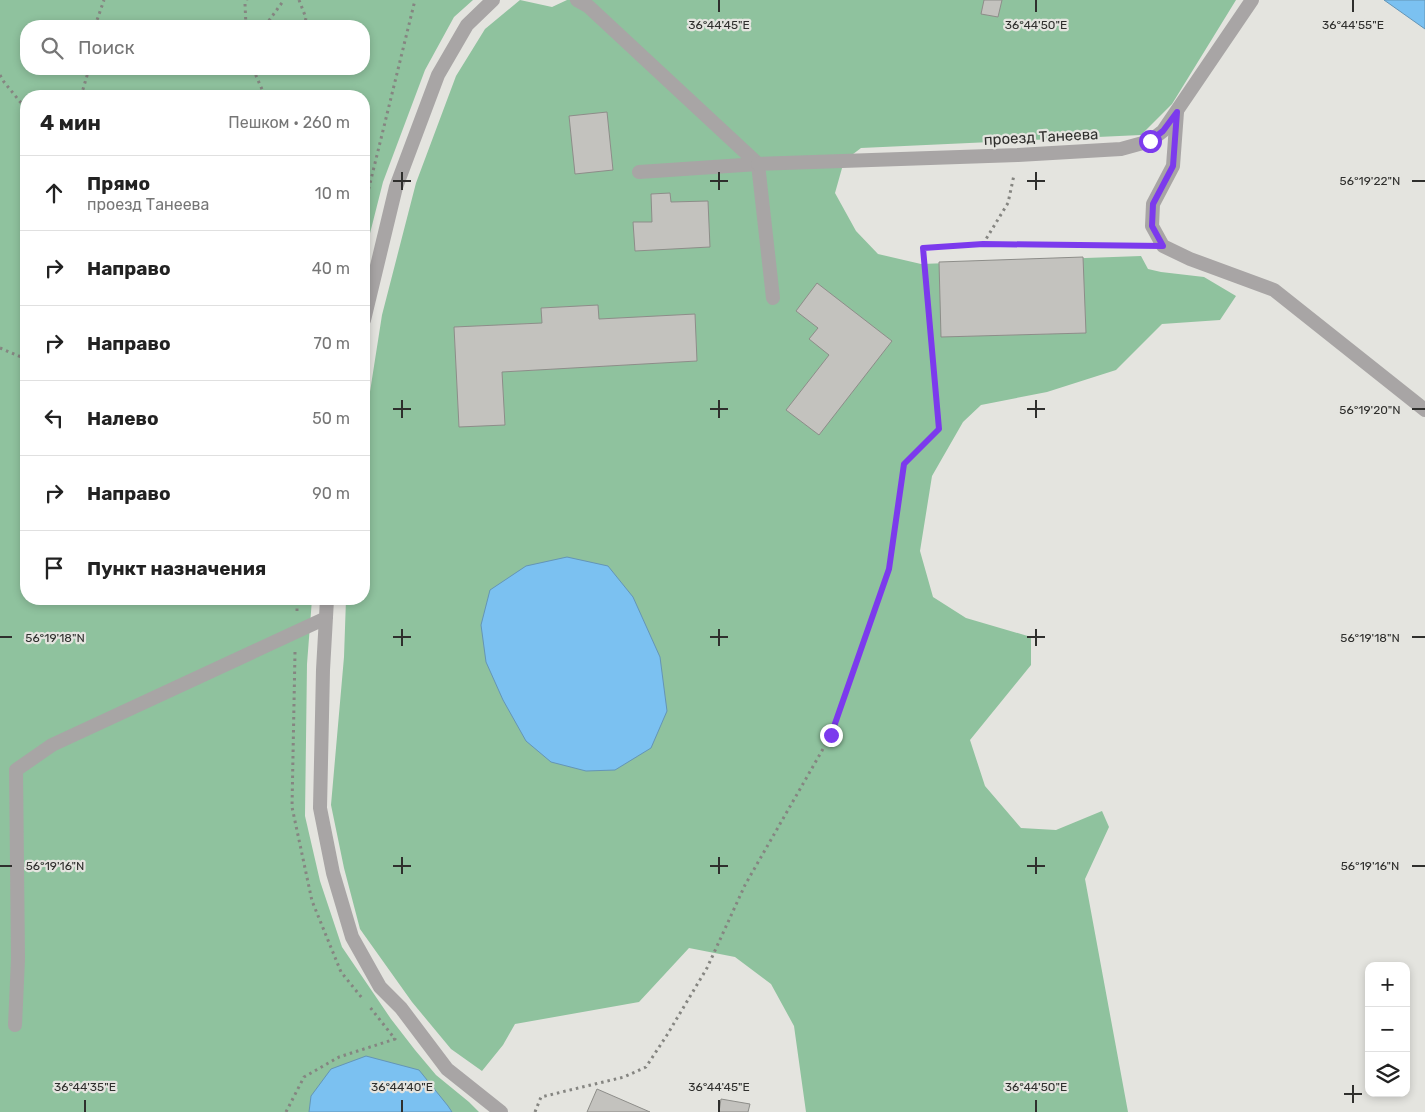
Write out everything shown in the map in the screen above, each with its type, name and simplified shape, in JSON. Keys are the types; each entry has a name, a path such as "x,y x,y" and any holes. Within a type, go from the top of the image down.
{"street":[{"path":"370,295 396,187 438,75 467,25 493,0"},
{"path":"577,0 588,6 758,164 773,298"},
{"name":"проезд Танеева","path":"639,172 758,164 1018,155 1121,149 1150,141 1163,131 1177,112 1252,0"},
{"path":"1177,112 1173,166 1153,204 1152,226 1163,246 1190,259 1274,290 1425,410"},
{"path":"327,605 322,670 320,808 333,873 352,937 380,987 401,1008 447,1069 501,1112"},
{"path":"15,1025 18,959 16,770 52,745 326,618"}],"path":[{"path":"97,20 104,0"},
{"path":"246,0 246,20"},
{"path":"269,20 284,0"},
{"path":"299,0 306,20"},
{"path":"370,184 415,0"},
{"path":"0,75 20,102"},
{"path":"83,90 87,75"},
{"path":"256,75 262,90"},
{"path":"983,244 1008,203 1018,155"},
{"path":"535,1112 541,1097 624,1077 646,1067 707,968 745,885 831,735 889,569 904,464 939,429 923,248 983,244 1163,246"},
{"path":"0,348 20,356"},
{"path":"286,1112 304,1077 339,1057 395,1039"}],"green space":[{"path":"0,0 473,0 454,17 425,70 383,182 370,233 370,90 20,90 20,605 312,605 307,664 305,816 320,881 342,947 391,1019 436,1075 479,1112 0,1112"},
{"path":"520,0 552,7 567,0 1236,0 1172,104 1141,135 861,148 844,161 835,193 856,231 878,254 921,264 1141,256 1148,269 1204,277 1236,296 1220,320 1162,324 1116,370 1047,392 981,405 963,422 932,476 920,551 933,597 966,618 1031,637 1031,665 970,740 985,786 1021,828 1056,830 1102,811 1109,827 1085,879 1128,1112 806,1112 794,1026 771,984 735,957 689,948 639,1002 515,1024 503,1045 482,1071 451,1049 412,1002 360,929 344,868 331,805 344,657 346,605 370,605 370,392 382,315 416,183 456,76 485,29"}],"water":[{"path":"1384,0 1425,0 1425,29"},
{"path":"567,557 608,566 633,597 660,657 667,711 651,748 615,770 586,771 551,762 526,741 503,700 486,662 481,625 490,590 526,566"},
{"path":"366,1056 419,1070 452,1112 309,1112 311,1096 331,1069"}],"building":[{"path":"984,0 1002,0 998,17 981,14"},
{"path":"607,112 613,170 575,174 569,116"},
{"path":"670,193 671,202 708,201 710,247 635,251 633,222 652,222 651,194"},
{"path":"1083,257 1086,333 941,337 939,262"},
{"path":"817,283 892,341 819,435 786,410 829,355 809,339 818,328 796,311"},
{"path":"598,305 599,319 695,314 697,361 502,372 505,425 459,427 454,327 542,323 541,308"},
{"path":"597,1089 650,1112 587,1112"},
{"path":"721,1099 750,1104 748,1112 719,1112"}],"route":[{"path":"831,735 889,569 904,464 939,429 923,248 983,244 1163,246 1152,226 1153,204 1173,166 1177,112 1163,131 1150,141"}]}
